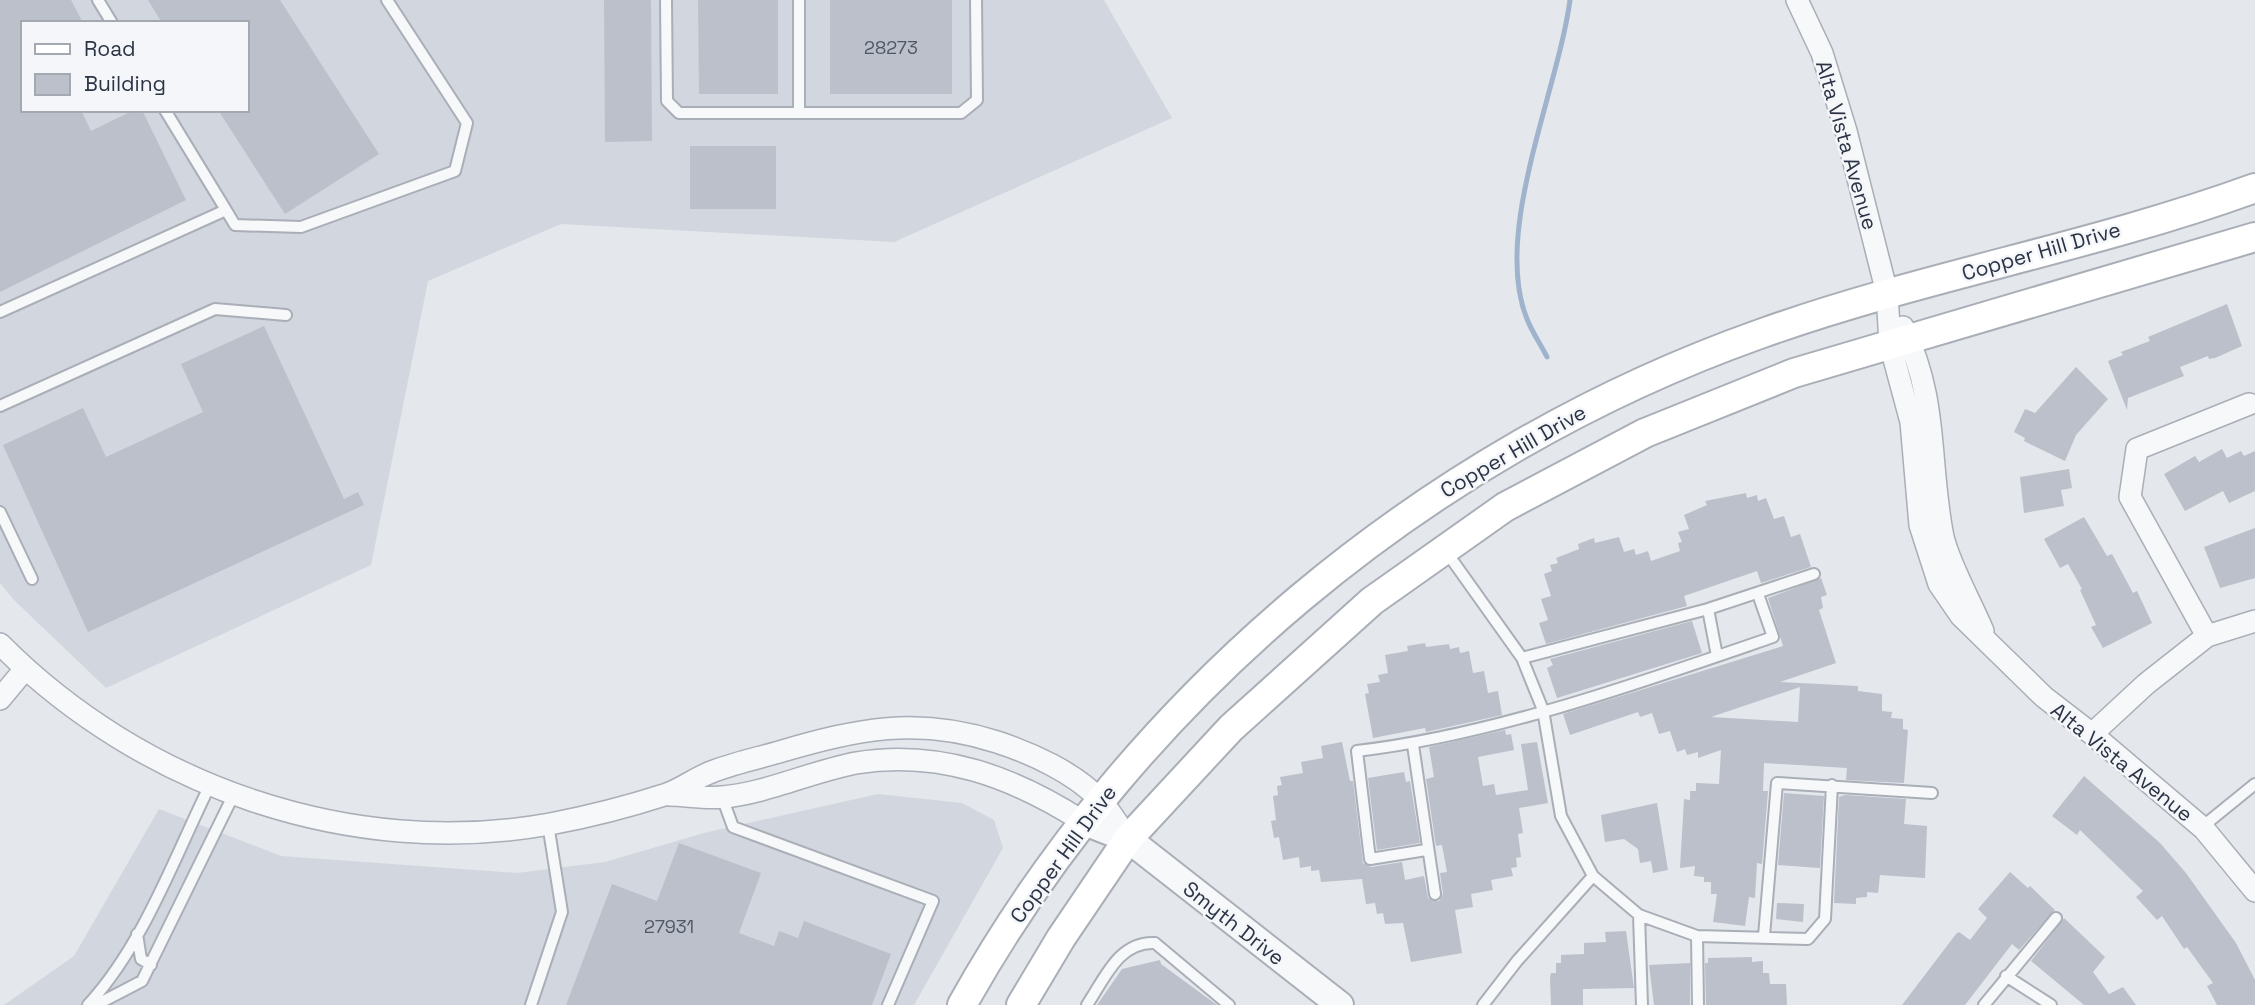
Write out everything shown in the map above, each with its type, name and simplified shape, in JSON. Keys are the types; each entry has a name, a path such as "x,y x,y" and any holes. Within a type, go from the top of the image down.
{"main road":[{"name":"Copper Hill Drive","path":"962,1005 993,953 1082,821 1180,709 1255,639 1342,565 1439,493 1551,426 1623,390 1759,334 1887,293 2255,188"},
{"path":"1021,1005 1061,938 1128,839 1231,728 1308,655 1372,601 1443,548 1505,507 1645,433 1794,373 2255,237"}],"street":[{"name":"Alta Vista Avenue","path":"1797,0 1822,52 1846,131 1899,342 1931,416 1938,507 1944,541 1985,636 2044,697 2202,827 2255,891"},
{"path":"2207,636 2130,497 2137,449 2249,404"},
{"path":"2092,734 2146,684 2207,636 2255,621"},
{"path":"0,644 25,669 106,729 161,763 233,796 299,816 377,828 459,833 548,824 667,794 713,771 842,734 872,728 923,726 966,732 1017,748 1072,779 1099,799 1128,839"},
{"path":"0,699 25,669"},
{"path":"667,794 722,797 857,763 910,760 950,763 992,773 1052,802 1082,821"},
{"name":"Smyth Drive","path":"1082,821 1128,839 1327,1001"}],"lane":[{"path":"98,0 111,21"},
{"path":"166,112 235,225 301,227 455,171 467,123 387,0"},
{"path":"666,0 665,87 667,101 679,113 961,113 977,100 976,0"},
{"path":"799,0 799,113"},
{"path":"0,312 226,210"},
{"path":"0,406 215,309 286,315"},
{"path":"0,512 33,579"},
{"path":"1443,548 1522,658 1543,710 1561,816 1593,876 1639,915 1697,936 1808,939 1825,919 1832,785"},
{"path":"1522,658 1708,609 1814,574"},
{"path":"1426,850 1370,859 1357,751 1413,745 1543,710 1773,637 1758,594"},
{"path":"1708,609 1717,656"},
{"path":"1413,745 1426,850 1435,894"},
{"path":"1764,936 1777,783 1932,793"},
{"path":"2202,827 2255,784"},
{"path":"88,1005 104,987 137,934 210,785"},
{"path":"96,1005 142,981 233,796"},
{"path":"722,797 733,827 933,901 888,1005"},
{"path":"531,1005 562,912 548,824"},
{"path":"1483,1005 1517,961 1593,876"},
{"path":"1639,915 1642,1005"},
{"path":"1984,1005 2056,918"},
{"path":"137,934 141,959 150,965"},
{"path":"1697,936 1698,1005"},
{"path":"1087,1005 1125,949 1140,942 1155,943 1229,1005"},
{"path":"2006,976 2051,1005"}],"shaded area":[{"path":"0,0 1104,0 1172,118 894,242 561,224 428,281 371,565 106,688 13,599 0,583"},
{"path":"878,794 962,803 994,820 1003,848 914,1005 4,1005 74,956 159,809 281,856 517,873 605,862 704,833"}],"building":[{"path":"0,0 71,0 82,21 21,21 21,112 82,112 91,131 130,112 143,112 186,200 0,292"},
{"path":"148,0 280,0 379,154 285,214 219,112 248,112 248,21 161,21"},
{"path":"604,0 651,0 652,141 605,142"},
{"path":"698,0 778,0 778,94 699,94"},
{"path":"830,0 952,0 952,94 830,94"},
{"path":"690,146 776,146 776,209 690,209"},
{"path":"2227,304 2242,346 2215,358 2209,359 2208,356 2180,367 2184,376 2128,398 2127,410 2108,361 2123,355 2121,352 2150,341 2148,337"},
{"path":"264,326 344,499 358,492 364,505 88,632 3,445 83,408 106,457 203,412 181,364"},
{"path":"2076,367 2108,399 2076,435 2065,461 2024,441 2025,438 2014,432 2025,409 2035,413"},
{"path":"2222,449 2227,458 2241,451 2244,456 2255,451 2255,491 2229,503 2223,491 2185,511 2164,474 2195,456 2199,462"},
{"path":"2069,469 2072,488 2061,490 2064,506 2024,513 2020,477"},
{"path":"1746,493 1747,498 1757,495 1758,501 1766,498 1774,519 1784,516 1791,537 1800,534 1811,567 1761,583 1757,571 1684,596 1687,606 1546,644 1539,623 1548,620 1541,599 1551,596 1544,574 1552,571 1550,565 1558,563 1556,558 1579,549 1578,544 1594,538 1595,543 1619,537 1624,552 1634,549 1636,555 1648,551 1651,561 1680,551 1678,543 1682,542 1678,532 1689,529 1684,515 1707,505 1705,501"},
{"path":"2084,517 2107,556 2112,554 2133,593 2137,591 2152,623 2103,648 2091,627 2096,625 2080,590 2082,589 2068,564 2060,568 2044,539"},
{"path":"2255,528 2255,578 2220,588 2204,547"},
{"path":"1821,578 1827,595 1821,597 1823,608 1819,610 1836,663 1780,682 1858,686 1858,691 1882,694 1882,711 1892,712 1891,718 1903,719 1903,729 1908,730 1904,783 1846,780 1847,768 1764,763 1763,791 1768,791 1762,864 1757,863 1755,898 1749,897 1745,926 1713,922 1717,894 1711,894 1711,882 1704,882 1704,877 1694,876 1695,866 1680,868 1684,799 1690,800 1690,791 1696,791 1696,783 1719,784 1721,750 1698,758 1698,752 1687,755 1685,749 1677,752 1670,731 1659,734 1652,713 1640,717 1638,712 1570,735 1563,714 1783,646 1768,598","holes":["1800,687 1798,722 1711,717"]},
{"path":"1692,621 1702,653 1557,698 1547,668 1553,665 1550,659"},
{"path":"1425,643 1426,647 1449,644 1450,649 1459,647 1460,653 1469,651 1473,673 1484,671 1488,693 1498,691 1502,715 1426,732 1425,728 1373,738 1365,694 1369,693 1367,684 1380,682 1378,675 1388,673 1385,655 1408,651 1407,646"},
{"path":"1505,730 1506,735 1511,734 1514,750 1478,757 1483,786 1494,784 1496,795 1528,790 1521,744 1537,742 1548,803 1519,808 1523,833 1518,834 1521,857 1516,858 1517,867 1511,868 1513,876 1491,880 1493,890 1471,894 1473,907 1455,910 1462,953 1411,962 1403,923 1385,924 1383,913 1377,914 1375,903 1366,904 1362,879 1321,882 1319,870 1311,871 1311,866 1300,868 1299,857 1283,860 1279,837 1274,838 1271,821 1276,820 1273,796 1278,795 1277,786 1282,785 1280,777 1303,773 1301,762 1323,758 1321,746 1342,742 1350,781 1353,781 1363,863 1371,867 1402,862 1405,880 1424,876 1428,898 1439,901 1443,894 1440,873 1447,872 1442,845 1436,846 1426,779 1434,777 1429,747"},
{"path":"1404,772 1406,782 1410,781 1420,843 1377,850 1368,778"},
{"path":"2084,776 2160,843 2186,873 2236,943 2255,980 2255,1005 2217,1005 2207,986 2213,983 2187,947 2184,949 2162,916 2157,920 2136,897 2143,891 2080,830 2077,835 2052,816"},
{"path":"1784,793 1824,796 1820,868 1778,865"},
{"path":"1845,795 1906,799 1904,824 1927,826 1925,878 1880,875 1878,893 1867,892 1867,897 1856,898 1856,904 1834,903 1839,797"},
{"path":"1657,803 1668,870 1653,873 1651,861 1640,863 1638,849 1624,839 1605,842 1601,815"},
{"path":"679,843 761,873 739,933 774,946 779,931 798,938 804,921 891,954 872,1005 566,1005 612,884 657,901"},
{"path":"2010,872 2028,888 2030,886 2055,910 2019,950 2012,944 1965,1005 1902,1005 1956,934 1959,932 1970,940 1987,918 1978,909"},
{"path":"1777,903 1804,904 1803,922 1776,919"},
{"path":"2064,918 2105,957 2093,972 2109,994 2123,987 2136,1005 2084,1005 2031,961"},
{"path":"1626,931 1634,988 1583,989 1583,1005 1551,1005 1550,977 1551,973 1556,973 1556,963 1561,963 1561,955 1584,954 1584,943 1606,942 1605,932"},
{"path":"1752,957 1752,962 1763,961 1763,973 1769,973 1770,984 1786,984 1787,1005 1706,1005 1705,963 1708,963 1708,958"},
{"path":"1160,960 1161,964 1217,1005 1097,1005 1122,969"},
{"path":"1690,963 1690,1005 1654,1005 1649,965"}],"waterway":[{"path":"1547,357 1527,319 1518,284 1517,246 1531,161 1570,0"}]}
